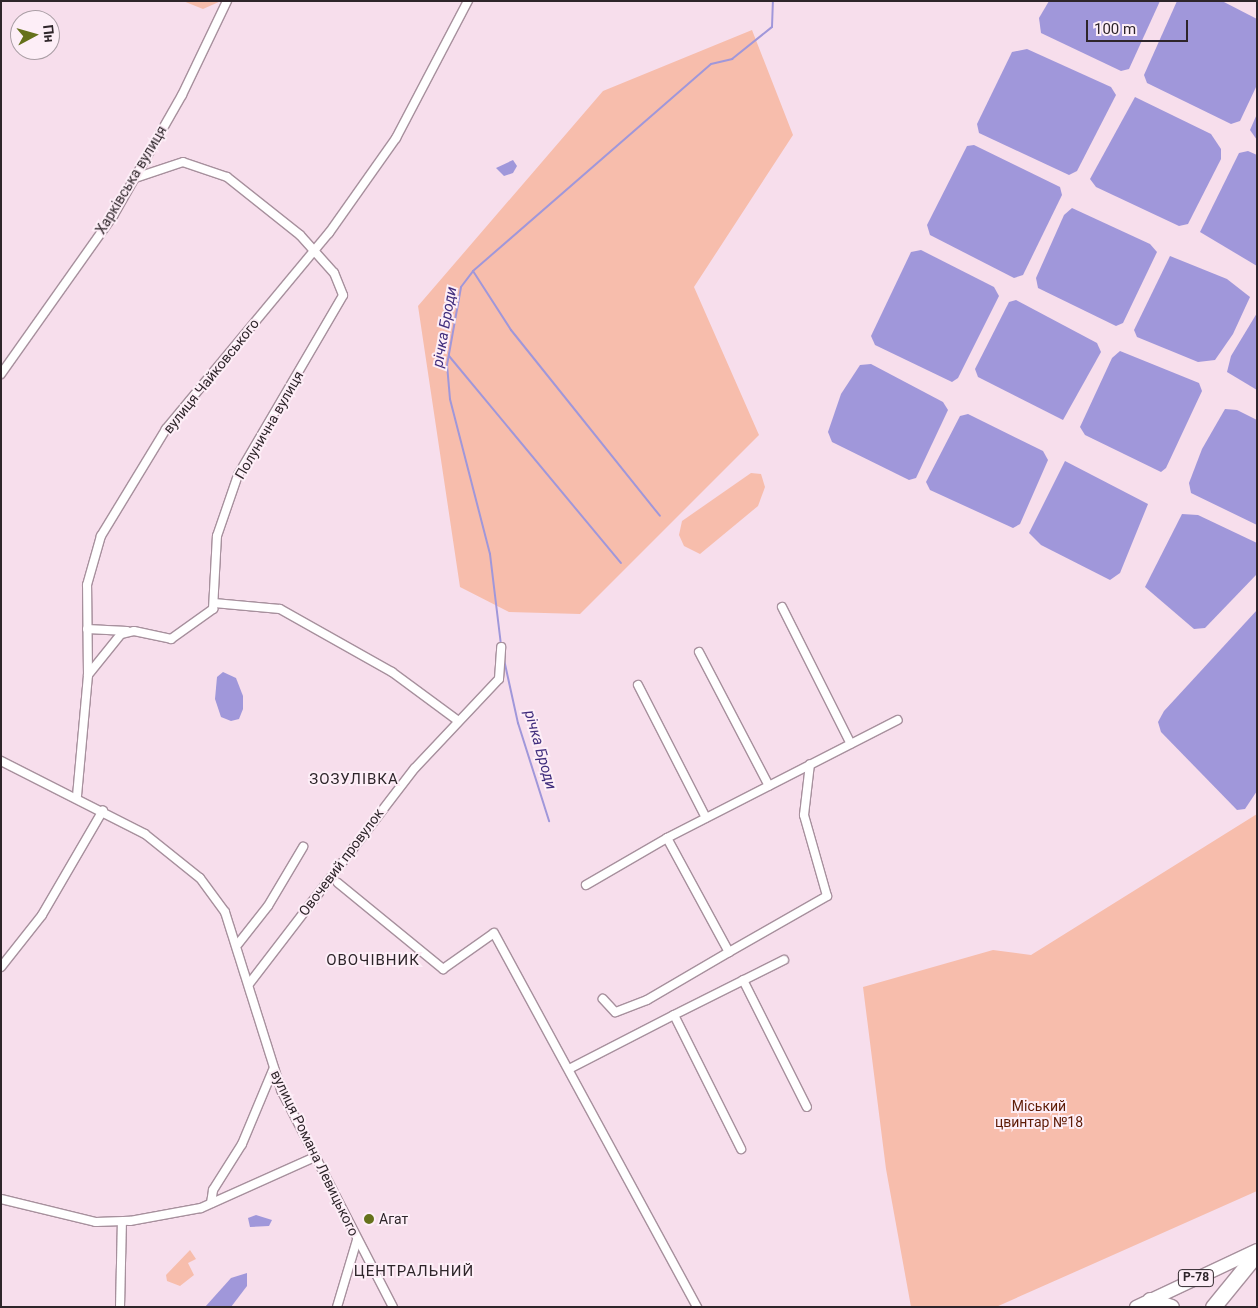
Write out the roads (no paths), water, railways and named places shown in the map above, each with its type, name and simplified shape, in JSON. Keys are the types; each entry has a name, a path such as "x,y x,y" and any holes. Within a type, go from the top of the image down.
{"highway":[{"path":"1213,1307 1257,1252"},
{"path":"1150,1300 1171,1307"}],"main road":[{"name":"Р-78","path":"1136,1307 1257,1252"}],"street":[{"name":"Харківська вулиця","path":"1,374 135,178 182,95 226,1"},
{"name":"вулиця Чайковського","path":"77,796 88,675 86,585 92,560 135,478 175,417 315,251 407,120 468,1"},
{"name":"Полунична вулиця","path":"135,178 179,163 211,170 276,212 315,251 339,280 342,300 238,474 217,536 214,603"},
{"path":"87,628 134,631 166,639 181,636 205,619 214,603 280,609 392,672 457,720"},
{"path":"782,607 851,744"},
{"path":"88,675 109,644 121,634 134,631"},
{"name":"Овочевий провулок","path":"249,984 374,818 457,720 499,679 501,647"},
{"path":"699,652 769,786"},
{"path":"638,685 706,818"},
{"path":"586,885 667,838 898,720"},
{"name":"вулиця Романа Левицького","path":"1,761 77,796 145,834 200,878 225,912 238,944 273,1070 315,1158 393,1307"},
{"path":"603,999 615,1012 646,1000 827,896 804,815 810,764"},
{"path":"1,967 42,915 103,810"},
{"path":"667,838 729,952"},
{"path":"238,944 268,906 303,847"},
{"path":"338,883 443,968 494,934 697,1307"},
{"path":"568,1070 784,960"},
{"path":"743,980 807,1107"},
{"path":"674,1016 741,1148"},
{"path":"211,1203 213,1190 242,1144 273,1070"},
{"path":"1,1199 89,1220 122,1222 211,1203 315,1158"},
{"path":"120,1307 122,1222"},
{"path":"337,1307 357,1240"}],"waterway":[{"name":"річка Броди","path":"501,645 490,554 450,399 447,365 461,287 473,271 711,64 732,59 772,27 773,1"},
{"path":"473,271 511,330 660,516"},
{"path":"449,356 621,563"},
{"name":"річка Броди","path":"503,655 518,723 549,821"}],"place":[{"name":"Агат","path":"369,1219"}],"district":[{"name":"ЗОЗУЛІВКА","path":"354,780"},
{"name":"ОВОЧІВНИК","path":"373,961"},
{"name":"ЦЕНТРАЛЬНИЙ","path":"414,1272"}],"park label":[{"name":"Міський цвинтар №18","path":"1039,1114"}]}
